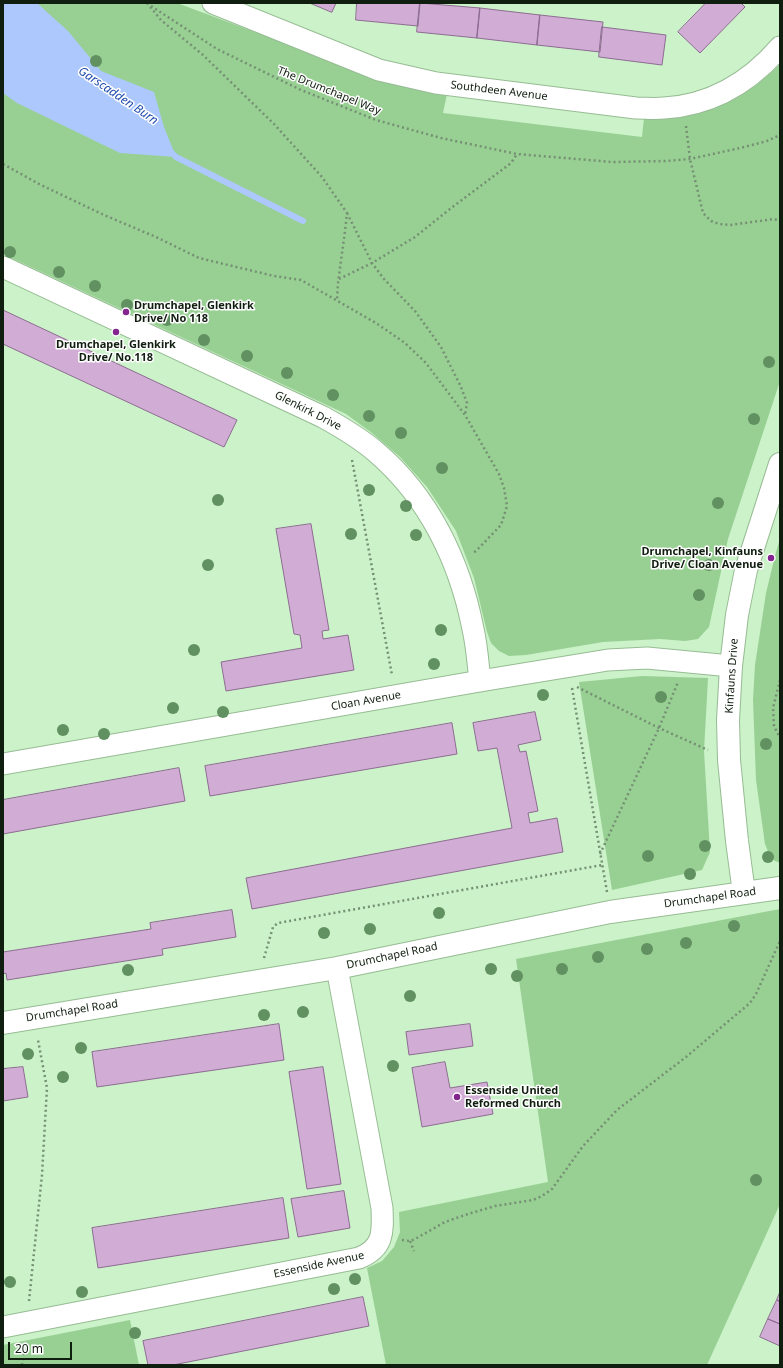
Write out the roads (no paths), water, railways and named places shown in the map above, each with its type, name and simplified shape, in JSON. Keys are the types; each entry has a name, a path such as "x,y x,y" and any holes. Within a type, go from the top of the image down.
{"street":[{"name":"Southdeen Avenue","path":"213,3 379,70 436,83 636,108 683,106 720,95 740,84 759,70 780,48"},
{"name":"Glenkirk Drive","path":"3,267 323,417 346,430 376,452 397,472 418,498 437,526 465,593 474,630 480,681"},
{"name":"Kinfauns Drive","path":"744,893 736,841 730,760 728,720 731,666 737,615 746,570 780,464"},
{"name":"Cloan Avenue","path":"3,764 396,695 608,660 647,658 731,666"},
{"name":"Drumchapel Road","path":"3,1022 337,968 610,912 780,888"},
{"name":"Essenside Avenue","path":"3,1327 360,1258 369,1254 377,1247 382,1236 382,1208 337,968"}],"water":[{"path":"3,3 37,3 68,31 101,71 154,92 164,127 176,157 120,153 17,103 3,93"}],"waterway":[{"name":"Garscadden Burn","path":"170,151 176,157 303,221"}],"place":[{"name":"Drumchapel, Glenkirk Drive/ No 118","path":"126,312"},
{"name":"Drumchapel, Glenkirk Drive/ No.118","path":"116,332"},
{"name":"Drumchapel, Kinfauns Drive/ Cloan Avenue","path":"771,558"},
{"name":"Essenside United Reformed Church","path":"457,1097"}]}
